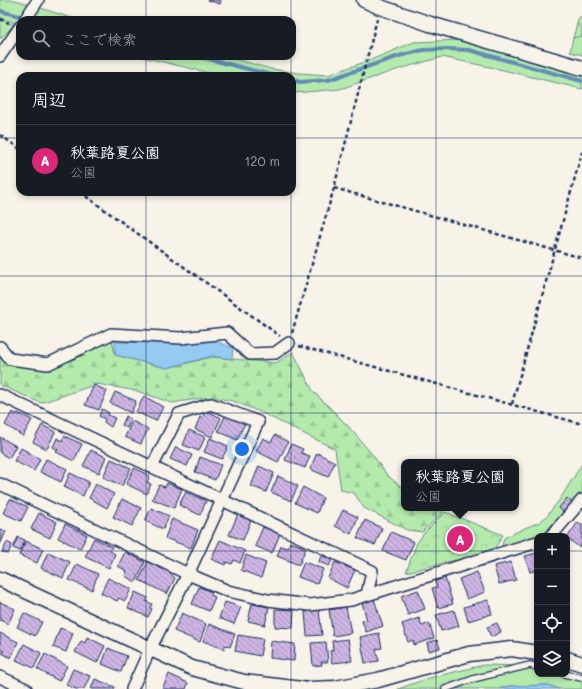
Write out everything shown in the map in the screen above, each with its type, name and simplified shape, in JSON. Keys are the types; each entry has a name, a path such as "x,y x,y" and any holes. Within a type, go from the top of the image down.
{"street":[{"path":"27,16 38,0"},
{"path":"364,0 430,24 582,68"},
{"path":"0,56 16,33"},
{"path":"0,347 10,359 48,364 111,334 181,338 227,333 250,354 275,354 290,343"},
{"path":"0,395 372,571 367,594"},
{"path":"132,689 150,649 188,574 258,422 211,404 179,414 152,467"},
{"path":"0,484 188,574 228,591 268,600 310,604 351,600 534,543"},
{"path":"554,533 582,500"},
{"path":"0,579 192,668 244,682 278,688 302,689"},
{"path":"309,689 335,688 378,680 469,654 512,649 534,653"},
{"path":"570,660 582,664"},
{"path":"0,677 26,689"}],"lane":[{"path":"445,689 473,679 530,665 534,666"},
{"path":"570,675 582,678"}],"path":[{"path":"290,343 334,188 380,7"},
{"path":"0,135 16,146"},
{"path":"512,404 582,152"},
{"path":"334,188 582,258"},
{"path":"86,196 290,343 582,424"}],"green space":[{"path":"0,0 15,0 65,16 16,16 16,23 0,17"},
{"path":"579,17 582,18 582,35 573,38"},
{"path":"0,19 14,25 0,39"},
{"path":"582,35 582,55 570,52 573,38"},
{"path":"460,40 532,62 582,75 582,89 442,57 399,69 340,89 296,93 296,73 328,75 414,42"},
{"path":"155,60 238,60 271,69 292,72 205,72"},
{"path":"111,334 115,355 167,368 212,357 276,363 293,352 313,391 347,425 372,454 387,475 401,487 401,511 443,512 422,532 407,530 364,508 354,493 341,490 335,449 260,412 233,401 218,398 203,398 172,403 137,391 97,384 41,403 0,385 0,347 10,359 51,362"},
{"path":"582,464 582,496 550,533 534,533 534,539 501,549 504,538 540,522 547,516 560,499"},
{"path":"445,512 503,535 493,551 406,572 417,543 424,533"},
{"path":"484,665 526,666 534,668 534,677 570,676 582,679 582,689 559,689 548,685 508,686 499,689 398,689 429,678"}],"water":[{"path":"211,339 233,348 232,359 212,356 167,368 115,355 115,342 178,343"},
{"path":"548,685 559,689 499,689 508,686"}],"building":[{"path":"207,0 221,0 220,4"},
{"path":"94,385 107,391 99,410 85,405"},
{"path":"115,392 136,401 131,413 110,403"},
{"path":"144,396 163,407 156,421 136,412"},
{"path":"102,409 109,413 108,415 115,418 111,427 104,422 105,419 99,416"},
{"path":"206,410 221,418 212,437 195,429 200,417 202,419"},
{"path":"12,412 16,414 18,413 32,420 23,436 5,425"},
{"path":"227,412 246,421 237,440 218,431"},
{"path":"126,416 131,419 127,428 122,425"},
{"path":"132,421 148,429 141,444 125,437"},
{"path":"42,425 55,432 47,449 33,442"},
{"path":"189,430 205,437 199,451 183,445"},
{"path":"275,435 288,442 278,462 256,451 263,438 271,442"},
{"path":"64,436 82,444 74,461 56,452 58,450 53,447 57,438 62,441"},
{"path":"0,437 16,446 9,458 0,453"},
{"path":"210,438 228,446 222,459 204,452"},
{"path":"291,444 303,449 301,453 310,456 305,468 285,460"},
{"path":"176,447 192,455 187,466 170,459"},
{"path":"21,448 40,459 34,471 14,461"},
{"path":"91,450 106,457 99,473 83,466"},
{"path":"317,453 335,462 328,477 310,469"},
{"path":"200,457 221,465 215,480 195,472"},
{"path":"46,459 67,469 61,482 40,472"},
{"path":"111,459 131,468 122,486 103,477"},
{"path":"259,466 274,473 266,492 251,486"},
{"path":"134,468 150,476 147,482 151,484 147,494 126,484"},
{"path":"70,473 89,482 83,496 64,487"},
{"path":"278,476 298,486 291,501 271,492"},
{"path":"167,483 182,489 174,508 152,499 159,485 165,487"},
{"path":"96,484 114,494 107,508 89,498"},
{"path":"303,487 323,498 317,513 295,503"},
{"path":"186,492 206,501 200,515 179,505"},
{"path":"567,498 573,504 564,513 559,508"},
{"path":"10,499 28,507 21,521 3,513"},
{"path":"122,499 141,508 132,526 113,517"},
{"path":"151,508 169,516 163,529 145,521"},
{"path":"343,510 358,517 351,534 335,526"},
{"path":"39,513 57,522 50,538 31,529"},
{"path":"238,514 251,520 243,540 229,535"},
{"path":"172,519 198,530 191,548 165,538"},
{"path":"365,520 382,528 375,545 357,538"},
{"path":"578,522 582,525 582,543 579,547 570,540 570,534"},
{"path":"65,524 87,535 80,549 58,538"},
{"path":"263,527 280,534 272,553 255,546"},
{"path":"0,529 6,531 0,545"},
{"path":"391,532 414,542 406,560 383,551"},
{"path":"18,537 25,540 20,551 13,548"},
{"path":"94,538 112,547 110,551 115,554 109,568 85,557"},
{"path":"220,540 245,551 240,563 234,560 232,564 226,562 225,565 211,559"},
{"path":"26,541 43,549 37,563 19,555"},
{"path":"7,542 12,545 8,554 2,552"},
{"path":"290,542 306,548 299,565 277,556 281,546 288,548"},
{"path":"48,552 70,562 63,578 41,568"},
{"path":"125,552 145,562 136,582 125,576 127,571 118,566"},
{"path":"534,554 534,571 530,572 525,556"},
{"path":"246,555 266,563 261,578 241,570"},
{"path":"321,555 332,560 329,566 319,562"},
{"path":"149,560 170,571 169,573 175,578 167,594 139,580"},
{"path":"304,562 323,569 317,584 298,577"},
{"path":"335,562 355,570 347,588 328,578"},
{"path":"511,562 516,580 499,584 494,566"},
{"path":"77,564 98,574 92,590 69,580"},
{"path":"477,572 485,592 467,599 459,579"},
{"path":"108,578 131,589 125,601 119,598 117,601 101,593"},
{"path":"445,578 453,604 438,608 432,588 437,587 435,581"},
{"path":"199,587 212,592 211,595 215,597 209,611 192,604"},
{"path":"418,590 425,609 408,615 401,596"},
{"path":"135,592 148,598 146,601 152,604 150,608 152,609 148,617 128,608"},
{"path":"374,599 383,626 366,632 362,621 367,620 362,603"},
{"path":"488,600 492,614 468,621 464,607"},
{"path":"0,602 15,609 8,624 0,620"},
{"path":"225,602 241,607 234,624 219,618"},
{"path":"252,604 269,607 265,625 248,621"},
{"path":"346,607 351,633 333,636 329,610"},
{"path":"275,609 294,610 293,628 275,627"},
{"path":"319,610 322,635 307,636 305,612"},
{"path":"454,610 459,626 441,631 436,615"},
{"path":"24,613 42,622 35,636 17,627"},
{"path":"182,613 206,624 200,642 174,631"},
{"path":"419,618 422,626 429,623 434,638 414,645 413,640 408,642 402,624"},
{"path":"497,623 501,632 491,637 487,627"},
{"path":"209,624 235,634 230,647 225,645 224,649 203,641"},
{"path":"60,628 73,633 66,652 53,647"},
{"path":"0,633 18,642 11,658 2,653 4,651 0,649"},
{"path":"379,633 382,648 376,649 379,661 365,663 360,637"},
{"path":"238,635 263,639 260,656 235,651"},
{"path":"87,637 105,646 97,663 75,652 81,641 85,643"},
{"path":"348,639 352,661 332,663 330,651 333,650 332,641"},
{"path":"437,640 440,648 429,651 427,643"},
{"path":"271,641 295,644 294,661 270,658"},
{"path":"326,642 328,662 321,662 322,665 313,666 311,643"},
{"path":"24,644 41,653 34,668 16,660"},
{"path":"108,648 127,656 121,672 102,664"},
{"path":"45,654 67,666 59,681 37,669"},
{"path":"73,669 90,676 84,689 76,689 66,685"},
{"path":"169,674 188,683 186,689 162,689"},
{"path":"95,679 115,687 114,689 91,689"}],"waterway":[{"path":"0,11 19,16"},
{"path":"296,81 328,80 399,56 423,50 448,49 469,50 582,81"},
{"path":"213,60 259,72"}],"place":[{"name":"秋葉路夏公園","path":"460,539"}]}
